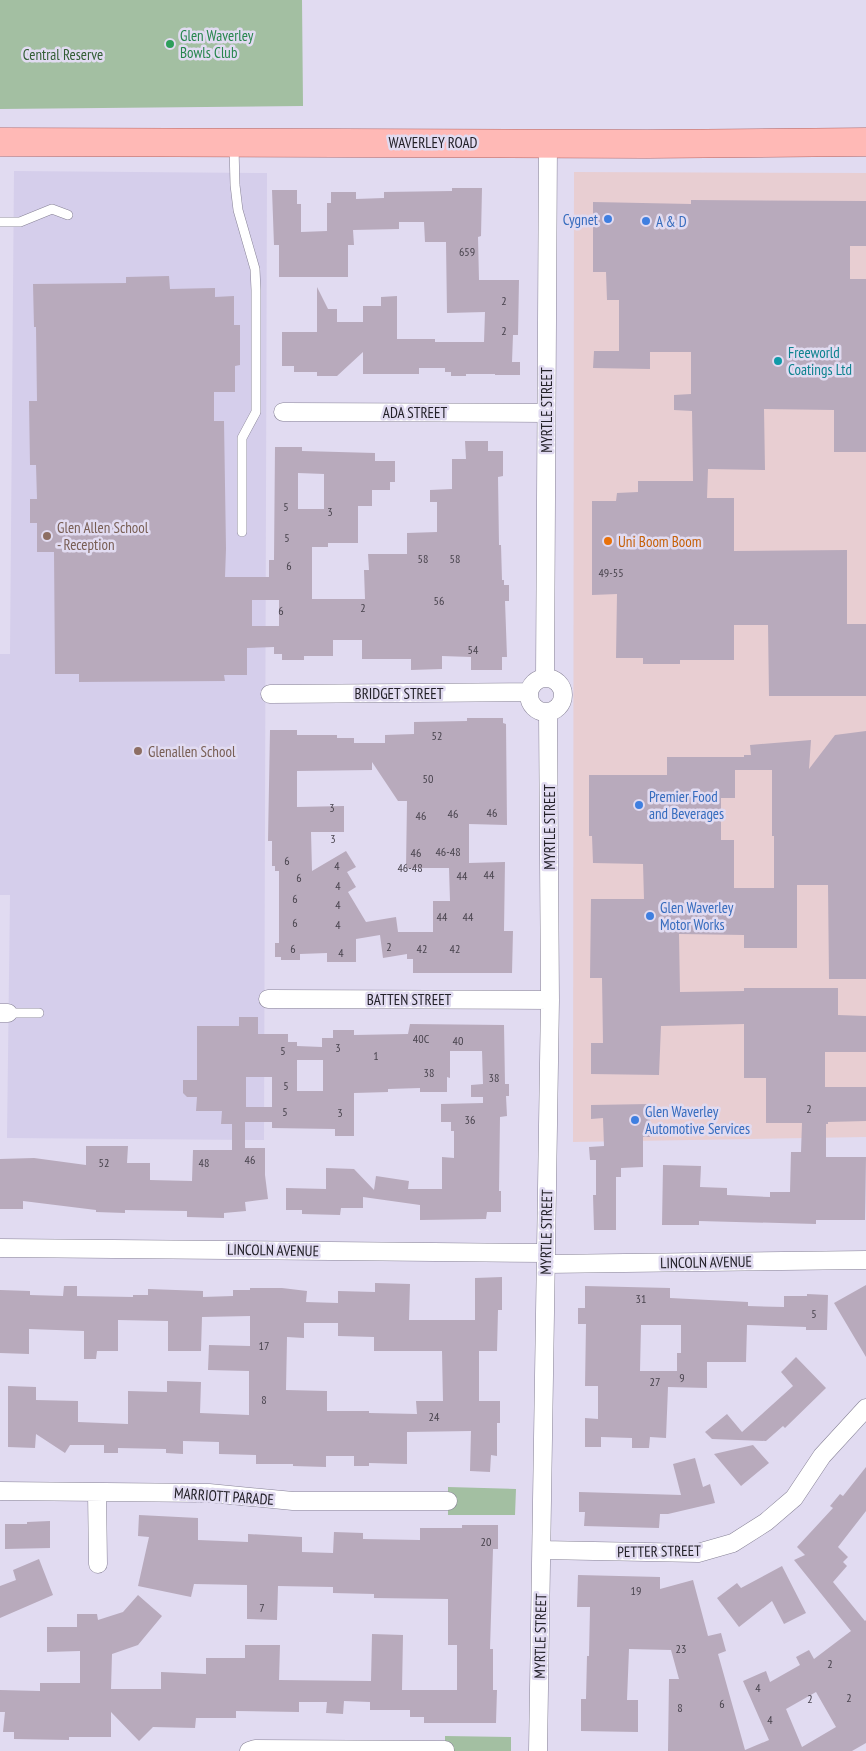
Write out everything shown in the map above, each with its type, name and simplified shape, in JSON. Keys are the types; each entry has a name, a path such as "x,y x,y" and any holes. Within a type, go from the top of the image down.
{"main road":[{"name":"WAVERLEY ROAD","path":"0,142 866,142"}],"street":[{"name":"MYRTLE STREET","path":"545,678 548,143"},
{"name":"ADA STREET","path":"283,412 546,413"},
{"path":"545,678 556,681 562,688 563,694 560,705 556,709 542,712 532,705 529,692 535,682 545,678"},
{"name":"BRIDGET STREET","path":"270,694 529,692"},
{"name":"MYRTLE STREET","path":"538,1751 550,1000 548,712"},
{"name":"BATTEN STREET","path":"268,999 550,1000"},
{"name":"LINCOLN AVENUE","path":"0,1248 546,1258 866,1260"},
{"name":"PETTER STREET","path":"542,1550 698,1554 733,1543 766,1522 794,1498 822,1456 866,1408"},
{"name":"MARRIOTT PARADE","path":"0,1490 209,1493 293,1501 448,1501"},
{"path":"97,1492 98,1564"},
{"path":"249,1751 255,1749 445,1750"}],"lane":[{"path":"234,141 237,201 255,269 256,290 256,412 242,438 242,532"},
{"path":"0,222 20,222 52,210 68,214"},
{"path":"4,1013 39,1013"}],"shaded area":[{"name":"Glenallen School","path":"14,171 267,173 264,1140 7,1138 10,895 0,895 0,654 10,654"},
{"path":"574,172 866,173 866,1137 573,1142"}],"green space":[{"name":"Glen Waverley Bowls Club","path":"0,0 302,0 303,106 0,109"},
{"path":"448,1487 516,1489 515,1515 448,1515"},
{"path":"445,1736 511,1737 511,1751 445,1751"}],"building":[{"path":"452,188 482,188 481,236 478,237 479,280 519,280 518,335 513,335 512,362 520,362 520,375 466,374 466,376 451,376 451,372 445,372 445,368 419,368 419,374 363,374 363,352 337,376 317,376 317,372 294,372 294,366 282,366 282,332 317,332 317,287 328,309 337,309 337,322 363,322 363,306 381,306 381,297 397,296 397,339 435,339 435,342 484,342 485,312 447,313 446,242 425,242 424,222 399,222 399,229 353,230 354,245 348,245 348,277 279,277 279,245 274,245 272,190 297,190 297,204 301,204 301,232 327,231 327,203 331,203 331,192 356,192 356,199 384,198 384,192 452,191"},
{"path":"691,200 866,201 866,246 850,246 850,279 866,279 866,452 834,452 834,410 764,409 765,470 708,469 707,498 734,498 734,551 847,550 847,624 866,624 866,696 769,696 768,625 734,625 734,660 680,660 680,664 643,664 643,658 616,658 617,594 592,595 592,501 616,501 617,493 638,492 638,481 693,481 692,411 674,410 674,395 691,394 691,352 650,352 650,369 593,368 594,351 619,351 619,300 607,300 606,272 593,272 593,202 691,204"},
{"path":"169,276 170,289 215,288 215,297 234,296 234,325 240,325 240,365 235,366 235,392 214,392 214,421 224,421 225,577 269,577 269,560 274,560 275,447 302,447 302,451 375,453 375,461 395,461 395,482 390,482 390,490 372,490 372,506 358,506 358,543 328,543 328,547 312,547 312,599 365,599 364,570 369,570 368,554 407,554 407,533 437,532 437,502 430,502 430,490 452,489 452,459 466,459 465,441 488,441 488,451 503,451 503,476 498,477 499,545 501,545 502,580 504,580 504,585 509,585 509,601 505,601 507,657 502,657 502,670 471,670 471,657 442,656 442,669 411,670 411,659 362,659 362,640 333,640 333,656 304,656 304,660 282,660 282,654 274,654 274,647 247,648 247,675 224,675 225,681 79,682 79,674 55,674 54,552 37,552 37,523 30,523 30,499 37,499 36,465 30,465 29,401 37,401 36,327 34,327 33,284 126,283 126,277","holes":["298,473 324,474 324,509 298,509","252,600 279,600 279,626 252,626"]},
{"path":"467,718 503,718 503,723 506,724 507,825 469,824 469,863 505,862 504,931 513,931 512,973 413,973 413,959 407,959 407,954 383,958 380,935 356,939 356,962 327,962 327,953 300,954 300,960 281,960 281,957 275,957 275,943 279,943 279,871 275,871 275,866 272,866 272,841 268,841 270,730 297,730 297,735 337,735 337,738 354,738 354,743 385,743 385,735 414,734 414,722 467,721","holes":["372,762 398,801 407,801 406,868 449,868 450,901 433,901 433,932 398,932 396,917 366,922 348,892 356,887 347,872 356,867 346,851 312,871 311,832 344,832 344,806 297,807 297,771 372,770"]},
{"path":"866,731 866,979 829,979 828,885 797,885 797,948 744,948 744,935 679,934 680,992 744,991 744,988 838,988 838,1015 866,1016 866,1052 825,1052 825,1087 866,1087 866,1121 828,1122 826,1124 826,1157 866,1157 865,1220 816,1220 816,1224 699,1221 699,1225 662,1225 663,1165 701,1166 700,1187 727,1188 727,1195 770,1197 770,1192 790,1192 791,1152 801,1152 802,1123 766,1123 766,1078 744,1078 744,1024 661,1026 659,1075 591,1074 591,1043 603,1043 602,978 590,978 591,899 644,899 643,864 593,863 592,836 589,836 589,775 667,775 667,757 744,757 744,755 751,755 750,745 811,740 809,769 835,735","holes":["735,770 772,770 774,888 734,888 734,840 721,840 721,798 735,798"]},
{"path":"239,1017 258,1017 258,1034 288,1034 288,1042 297,1042 297,1046 322,1047 322,1038 333,1038 333,1030 354,1030 354,1035 408,1034 410,1024 504,1025 505,1084 509,1084 509,1096 506,1096 507,1116 500,1117 499,1191 501,1191 501,1212 487,1212 486,1219 420,1220 420,1205 363,1197 363,1208 341,1208 340,1215 302,1214 302,1210 286,1210 286,1188 326,1189 326,1168 354,1169 374,1190 376,1176 409,1181 408,1189 442,1189 442,1157 454,1158 454,1131 451,1131 451,1122 441,1122 441,1104 483,1103 483,1097 471,1097 471,1085 483,1084 482,1051 450,1051 450,1078 447,1077 447,1092 420,1092 420,1088 388,1089 388,1092 354,1093 354,1136 335,1136 335,1129 272,1128 272,1122 245,1122 245,1148 265,1148 265,1175 268,1199 245,1202 246,1211 224,1213 224,1218 187,1217 187,1211 125,1210 125,1213 96,1212 96,1210 23,1201 23,1209 0,1209 0,1159 34,1158 86,1165 86,1146 128,1146 127,1163 150,1163 150,1180 192,1181 193,1150 232,1150 232,1124 221,1124 222,1111 196,1111 197,1097 187,1097 183,1093 183,1080 197,1080 197,1026 239,1026","holes":["297,1060 323,1060 323,1091 297,1091","246,1077 272,1077 272,1107 246,1107"]},
{"path":"649,1104 650,1137 643,1137 643,1167 621,1168 621,1177 616,1177 616,1230 594,1230 593,1195 596,1195 596,1160 590,1160 589,1147 604,1146 603,1118 591,1119 591,1105"},
{"path":"502,1277 502,1310 498,1310 497,1351 479,1351 479,1401 500,1401 500,1423 497,1423 497,1456 491,1455 490,1472 470,1471 471,1431 407,1432 407,1464 369,1463 369,1466 354,1466 354,1456 326,1456 326,1467 293,1466 293,1464 256,1464 256,1455 219,1454 219,1442 183,1441 183,1454 166,1453 166,1449 118,1448 118,1453 104,1453 104,1445 70,1445 65,1453 36,1434 35,1448 8,1447 8,1386 36,1387 36,1400 78,1401 78,1422 128,1424 128,1391 167,1392 167,1381 201,1382 200,1413 249,1415 249,1371 208,1370 209,1345 250,1346 250,1316 202,1317 201,1351 168,1351 168,1321 118,1320 118,1351 97,1351 96,1359 84,1359 84,1331 29,1329 29,1354 0,1353 0,1290 30,1291 30,1295 63,1296 64,1286 77,1286 77,1296 133,1297 133,1295 148,1295 148,1289 203,1291 203,1297 233,1296 233,1290 250,1290 250,1288 282,1288 307,1291 306,1302 338,1303 338,1291 375,1292 375,1283 410,1284 409,1320 475,1320 475,1278","holes":["304,1323 338,1323 338,1336 374,1337 374,1351 442,1351 443,1401 416,1401 417,1414 327,1411 327,1391 286,1390 287,1337 304,1338"]},
{"path":"866,1285 866,1357 834,1303"},
{"path":"585,1286 670,1288 670,1298 748,1302 748,1306 784,1307 784,1296 828,1295 827,1330 806,1330 806,1327 747,1325 746,1362 707,1362 707,1388 668,1387 666,1438 650,1437 649,1448 632,1448 632,1438 601,1437 601,1447 585,1447 585,1418 598,1419 598,1386 585,1386 586,1324 578,1324 578,1308 585,1308","holes":["641,1325 681,1325 681,1353 677,1353 677,1371 640,1371"]},
{"path":"796,1357 826,1388 785,1428 783,1426 766,1441 712,1439 705,1432 727,1414 742,1432 793,1386 781,1372"},
{"path":"753,1445 769,1463 741,1486 714,1454"},
{"path":"695,1458 703,1487 710,1484 715,1503 668,1514 660,1514 659,1528 584,1526 585,1512 579,1512 579,1492 681,1495 673,1464"},
{"path":"866,1467 866,1511 838,1547 848,1557 843,1562 847,1566 833,1582 866,1620 866,1743 852,1751 668,1751 669,1679 679,1679 671,1650 629,1649 627,1700 638,1700 638,1732 581,1731 581,1699 586,1699 590,1607 577,1607 578,1575 660,1577 660,1589 693,1580 708,1636 721,1633 726,1651 718,1654 745,1750 769,1740 743,1681 766,1671 770,1682 800,1665 796,1657 809,1650 814,1659 851,1631 794,1560 805,1555 797,1547 833,1508 830,1506 840,1494 843,1496","holes":["816,1692 836,1727 802,1747 786,1709"]},
{"path":"139,1515 198,1518 198,1540 248,1542 248,1534 302,1537 302,1552 333,1553 334,1532 363,1533 363,1539 420,1540 420,1528 462,1528 462,1525 498,1525 498,1549 493,1549 490,1649 493,1649 493,1690 497,1690 496,1723 424,1723 424,1717 410,1717 410,1710 370,1710 370,1702 344,1701 343,1714 326,1713 327,1702 299,1702 299,1712 236,1711 236,1718 196,1718 195,1728 153,1727 139,1741 111,1712 111,1737 69,1737 69,1740 14,1739 14,1732 3,1732 5,1712 0,1712 0,1690 40,1691 40,1683 80,1683 80,1651 47,1652 47,1627 77,1627 77,1614 97,1614 98,1620 123,1612 138,1595 162,1616 138,1645 112,1654 111,1689 161,1689 161,1672 206,1674 206,1658 245,1658 245,1645 280,1645 279,1680 371,1681 372,1634 403,1635 402,1690 457,1690 457,1645 448,1645 448,1599 374,1598 374,1594 333,1593 333,1587 278,1586 277,1620 247,1619 247,1585 194,1584 191,1597 138,1586 149,1537 138,1536"},
{"path":"50,1521 50,1548 5,1549 5,1524"},
{"path":"39,1559 53,1595 0,1618 0,1586 16,1580 13,1570"},
{"path":"782,1566 806,1613 784,1624 772,1601 739,1627 717,1598 737,1583 741,1588"}],"place":[{"name":"Glen Waverley Bowls Club","path":"170,44"},
{"name":"Cygnet","path":"608,219"},
{"name":"A & D","path":"646,221"},
{"name":"Freeworld Coatings Ltd","path":"778,361"},
{"name":"Glen Allen School - Reception","path":"47,536"},
{"name":"Uni Boom Boom","path":"608,541"},
{"name":"Glenallen School","path":"138,751"},
{"name":"Premier Food and Beverages","path":"639,805"},
{"name":"Glen Waverley Motor Works","path":"650,916"},
{"name":"Glen Waverley Automotive Services","path":"635,1120"}],"park label":[{"name":"Central Reserve","path":"63,54"}]}
